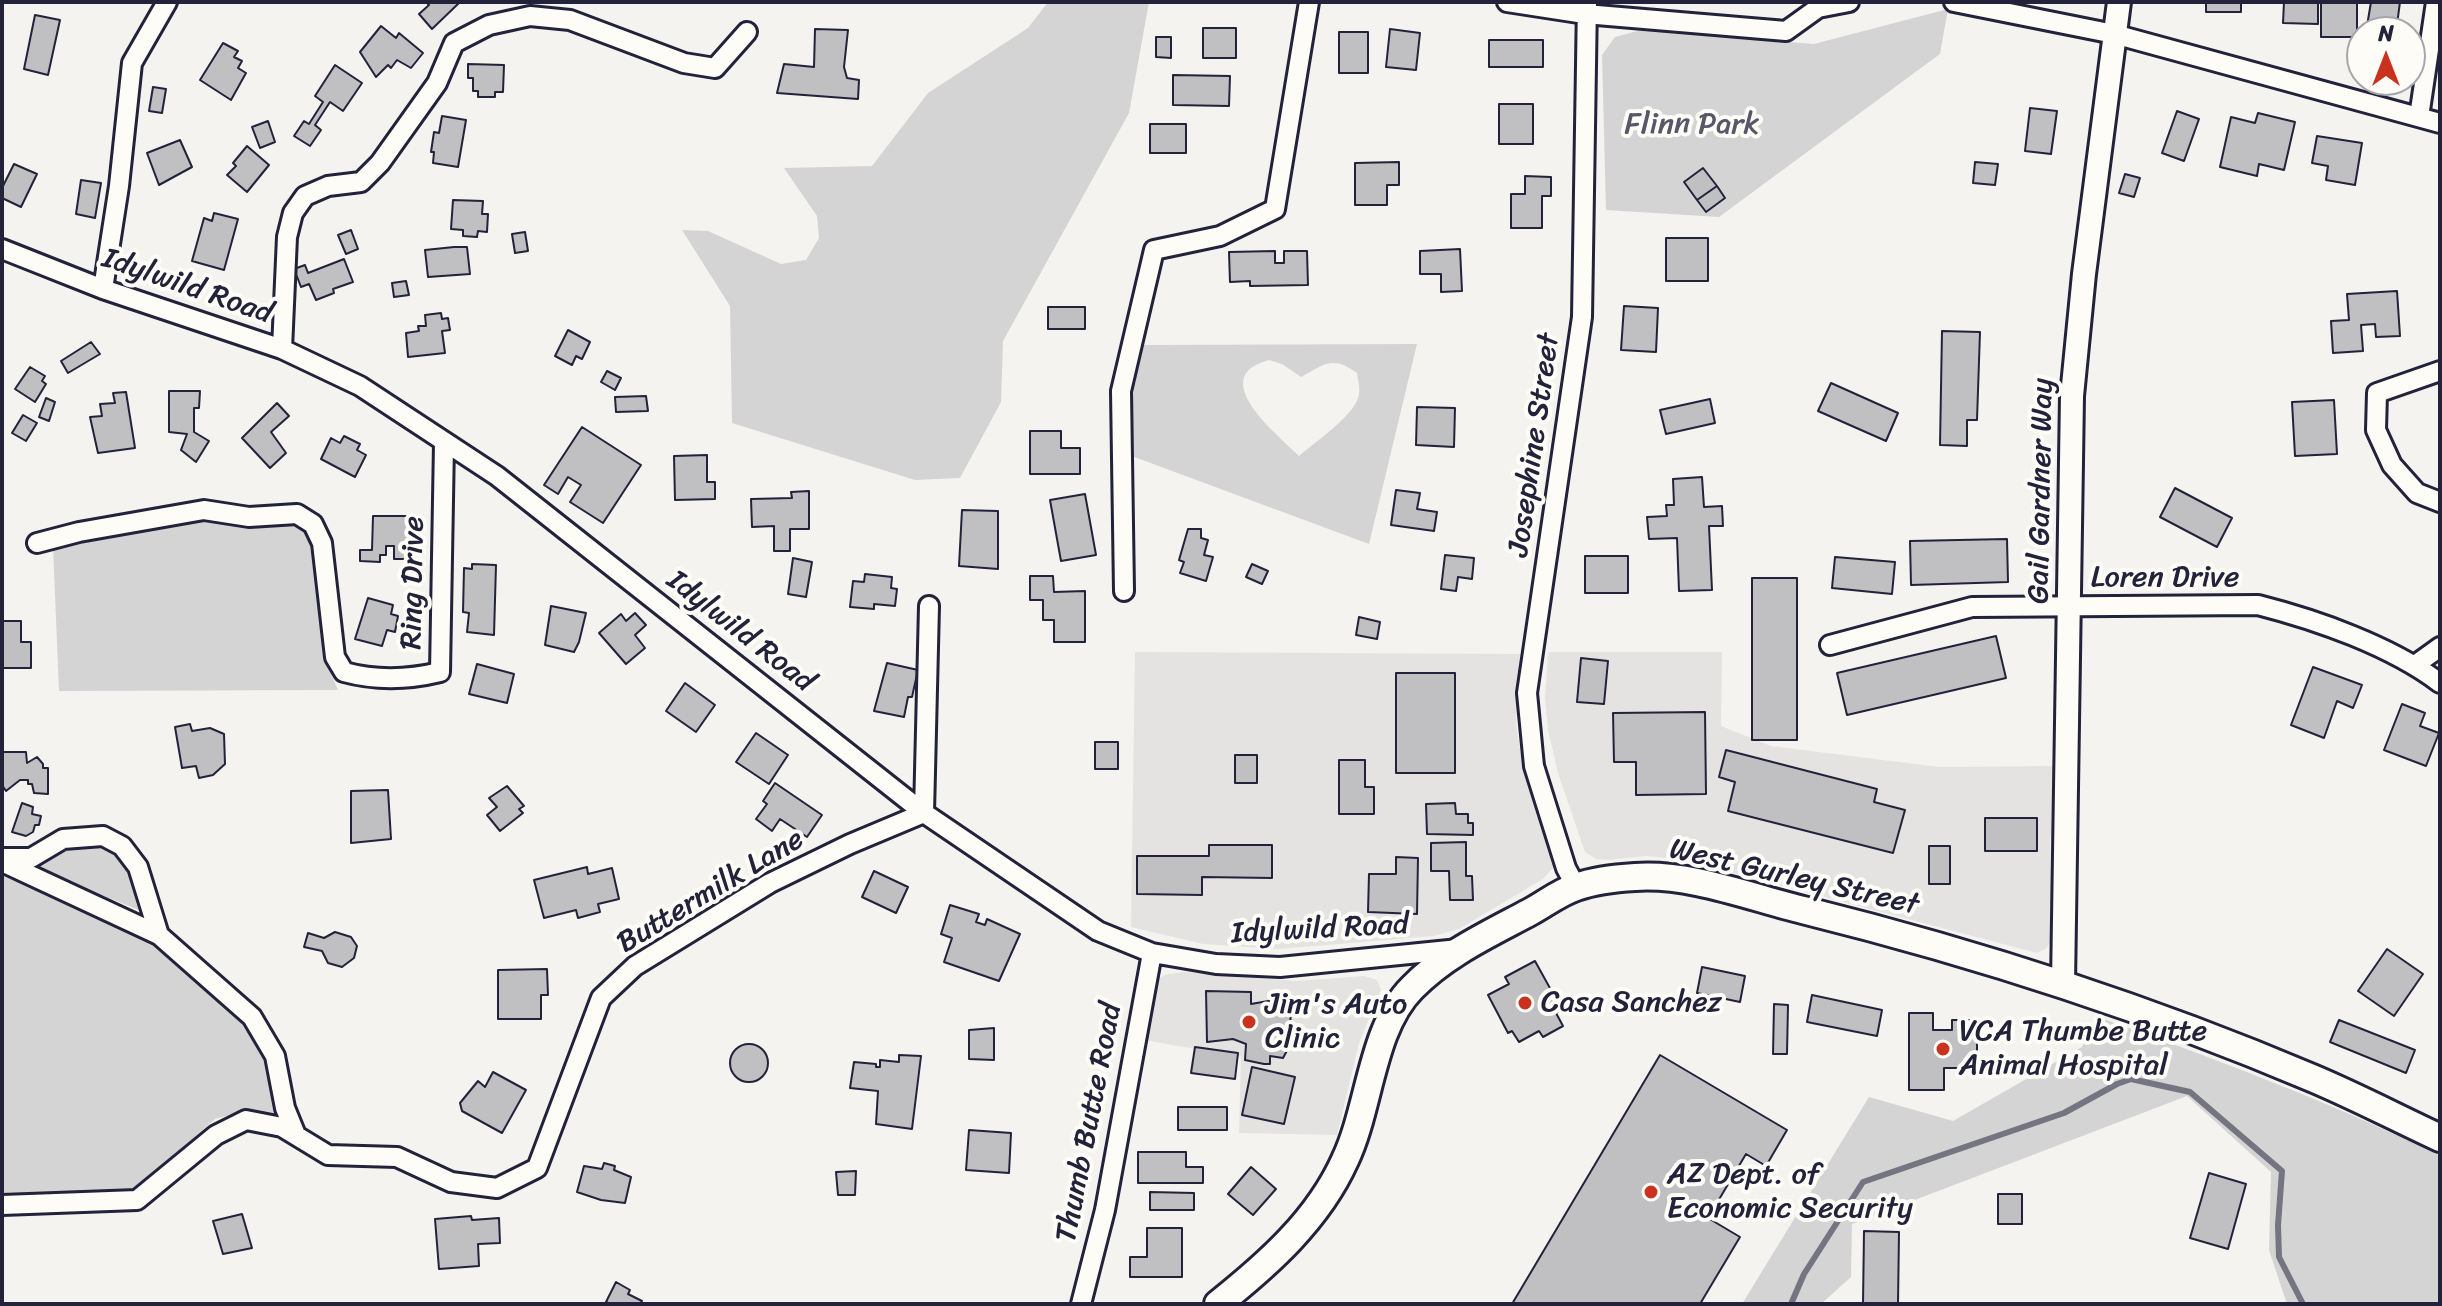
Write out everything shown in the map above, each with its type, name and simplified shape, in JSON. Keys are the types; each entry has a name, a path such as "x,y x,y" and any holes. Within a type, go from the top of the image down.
{"main road":[{"name":"West Gurley Street","path":"1218,1304 1254,1275 1307,1223 1346,1160 1382,1036 1410,990 1461,948 1576,887 1637,877 1686,880 1959,950 2063,984 2313,1078 2440,1138"}],"street":[{"path":"103,289 119,186 132,63 167,2"},
{"path":"1124,591 1121,391 1154,250 1220,236 1275,209 1309,2"},
{"path":"1507,2 1786,31 1818,5 1849,2"},
{"path":"1954,2 2114,34 2440,123"},
{"name":"Gail Gardner Way","path":"2063,984 2072,396 2119,2"},
{"path":"2419,117 2436,2"},
{"name":"Josephine Street","path":"1576,887 1566,868 1534,766 1527,693 1582,317 1586,8"},
{"path":"282,349 287,237 293,213 305,196 328,186 361,182 380,163 437,83 454,43 489,25 530,16 570,20 684,63 715,68 747,32"},
{"name":"Idylwild Road","path":"2,249 103,289 282,349 360,386 497,476 924,813 1098,931 1152,953 1216,964 1280,967 1461,948"},
{"path":"2440,371 2377,393 2376,430 2392,465 2417,493 2440,502"},
{"name":"Ring Drive","path":"37,543 79,532 204,510 249,517 297,514 313,524 322,543 335,657 344,672 370,679 419,677 440,672 444,443"},
{"name":"Loren Drive","path":"1830,645 1972,607 2258,605 2302,616 2415,665 2440,683"},
{"path":"924,813 929,606"},
{"path":"2415,665 2440,647"},
{"name":"Buttermilk Lane","path":"2,1205 137,1200 216,1135 246,1120 282,1127 328,1155 397,1157 451,1182 497,1188 537,1168 601,998 635,966 770,883 850,844 924,813"},
{"path":"2,860 31,858 63,839 103,836 122,846 138,867 159,935"},
{"path":"2,860 159,935 252,1017 275,1056 285,1108 296,1135"},
{"name":"Thumb Butte Road","path":"1081,1304 1105,1210 1152,953"}],"shaded area":[{"path":"1135,652 1520,654 1516,723 1523,768 1553,859 1553,868 1543,879 1459,929 1434,936 1278,949 1203,944 1131,927"},
{"path":"1548,652 1722,652 1721,726 1771,746 1939,767 2057,766 2056,813 2050,839 2052,939 2046,949 2037,953 1680,859 1646,856 1596,859 1585,852 1558,773 1548,730 1545,698"},
{"path":"1183,972 1297,981 1364,976 1377,980 1381,990 1359,1043 1337,1135 1239,1133 1241,1057 1144,1040 1157,980 1164,975"}],"green space":[{"path":"1048,2 1149,2 1129,113 1003,341 1001,402 960,478 915,480 732,423 730,306 682,230 708,231 781,264 806,260 819,238 817,216 784,168 872,166 928,93 1028,28"},
{"name":"Flinn Park","path":"1948,9 1940,54 1719,217 1606,210 1602,55 1615,37 1641,30 1814,44"},
{"path":"1417,344 1369,544 1129,455 1130,387 1140,345","holes":["1269,360 1282,364 1301,377 1329,363 1341,364 1357,373 1359,392 1354,405 1341,421 1299,456 1263,420 1245,392 1244,379 1251,368"]},
{"path":"199,518 292,520 305,525 312,543 327,664 338,690 59,691 53,547"},
{"path":"99,845 128,863 139,910 33,868 64,847"},
{"path":"2,876 143,931 243,1018 265,1051 278,1116 236,1113 215,1119 134,1191 2,1195"},
{"path":"2096,1016 2313,1099 2440,1156 2440,1304 2287,1304 2269,1250 2271,1172 2187,1096 1852,1224 1851,1277 1821,1304 1742,1304 1869,1097 1953,1121 2082,1047"}],"building":[{"path":"426,2 460,2 432,29 419,14 429,5"},
{"path":"2206,2 2241,2 2241,12 2206,12"},
{"path":"2284,2 2318,2 2318,24 2283,23"},
{"path":"2371,2 2400,2 2398,16 2369,16"},
{"path":"2321,3 2357,3 2357,16 2346,16 2346,37 2321,37"},
{"path":"35,15 60,20 48,75 24,69"},
{"path":"381,26 396,38 399,33 423,53 411,68 397,60 391,68 388,65 376,77 360,52"},
{"path":"1203,28 1236,28 1236,58 1203,58"},
{"path":"815,29 848,30 844,67 847,78 859,80 858,99 777,93 784,64 814,67"},
{"path":"1390,29 1420,33 1416,70 1386,67"},
{"path":"1339,32 1368,32 1368,73 1339,73"},
{"path":"1156,37 1171,37 1171,58 1156,57"},
{"path":"1489,40 1543,40 1543,67 1489,67"},
{"path":"223,43 238,51 234,57 242,61 238,68 246,73 231,100 200,80"},
{"path":"468,64 504,65 503,92 495,92 495,97 478,97 478,91 473,91 473,78 468,78"},
{"path":"335,65 362,83 343,111 330,102 315,125 321,130 310,146 294,136 304,121 309,124 323,102 315,96"},
{"path":"1173,75 1230,76 1229,106 1173,105"},
{"path":"153,87 166,89 162,113 149,111"},
{"path":"1499,104 1533,104 1533,144 1499,144"},
{"path":"2030,108 2057,111 2051,154 2025,151"},
{"path":"2177,111 2199,119 2184,161 2162,153"},
{"path":"2258,113 2295,122 2284,170 2259,164 2257,176 2220,167 2231,117 2255,123"},
{"path":"442,116 466,120 458,167 433,163 434,132 439,133"},
{"path":"268,121 275,142 260,148 252,127"},
{"path":"1150,124 1186,124 1186,153 1150,153"},
{"path":"2317,136 2362,143 2355,185 2326,180 2328,166 2312,163"},
{"path":"180,140 192,167 159,185 147,153"},
{"path":"247,146 269,165 247,192 227,175"},
{"path":"1399,162 1399,185 1387,185 1387,205 1355,205 1355,163"},
{"path":"1975,162 1998,164 1995,185 1973,183"},
{"path":"14,164 37,174 21,207 2,198 2,188"},
{"path":"1703,168 1717,186 1697,200 1684,182"},
{"path":"2125,174 2140,178 2134,197 2119,193"},
{"path":"1525,176 1551,177 1551,196 1542,196 1542,228 1511,228 1511,194 1525,194"},
{"path":"81,180 101,183 95,218 76,214"},
{"path":"1717,186 1725,198 1706,212 1697,200"},
{"path":"453,200 483,201 482,214 488,214 487,232 478,231 477,237 463,236 463,230 451,229"},
{"path":"214,213 238,219 224,270 192,261 204,218 212,221"},
{"path":"351,230 358,249 346,254 338,235"},
{"path":"525,232 528,251 515,253 512,234"},
{"path":"1666,238 1708,238 1708,281 1666,281"},
{"path":"467,247 470,274 428,277 425,250"},
{"path":"1460,249 1462,291 1441,292 1441,274 1420,274 1420,251"},
{"path":"1275,251 1275,263 1284,263 1284,251 1307,251 1308,285 1250,286 1250,281 1230,282 1229,252"},
{"path":"344,259 353,282 333,289 334,293 316,300 309,284 301,287 294,269 305,265 308,273"},
{"path":"406,281 409,295 394,297 392,283"},
{"path":"2397,291 2400,336 2376,337 2375,324 2361,325 2363,351 2333,353 2331,321 2349,320 2347,294"},
{"path":"1624,306 1658,308 1656,352 1621,350"},
{"path":"1048,307 1085,307 1085,329 1048,329"},
{"path":"441,313 442,319 448,318 450,330 442,331 445,353 408,357 406,333 419,331 418,326 426,326 425,315"},
{"path":"568,330 590,342 582,359 576,356 572,365 555,356"},
{"path":"1942,331 1980,332 1977,420 1967,420 1967,446 1940,445"},
{"path":"91,342 100,354 68,373 61,361"},
{"path":"30,367 45,376 42,381 46,384 35,402 15,389"},
{"path":"607,371 621,378 615,390 601,382"},
{"path":"1831,383 1898,413 1886,441 1818,411"},
{"path":"169,391 200,391 199,408 194,408 194,432 209,441 196,462 181,450 187,434 169,432"},
{"path":"126,392 135,448 98,453 90,417 102,416 100,404 115,403 113,393"},
{"path":"646,396 648,411 616,412 615,397"},
{"path":"46,398 55,402 49,421 39,417"},
{"path":"1710,399 1715,423 1666,434 1660,410"},
{"path":"2334,400 2337,454 2295,456 2292,402"},
{"path":"277,403 289,416 271,432 286,453 270,468 242,438"},
{"path":"1417,407 1455,408 1454,447 1416,445"},
{"path":"23,415 37,423 26,441 12,433"},
{"path":"582,427 641,465 603,523 570,502 581,485 568,477 558,494 544,485"},
{"path":"1030,431 1061,431 1061,448 1080,448 1080,474 1030,474"},
{"path":"344,436 360,444 357,450 366,455 355,477 321,459 331,438 340,443"},
{"path":"707,455 707,482 715,482 715,499 675,500 674,456"},
{"path":"1702,477 1704,507 1722,506 1723,526 1709,526 1712,590 1679,591 1677,538 1649,539 1647,517 1667,516 1666,505 1674,505 1673,479"},
{"path":"2175,488 2232,518 2217,547 2160,517"},
{"path":"1396,490 1420,493 1417,509 1437,512 1434,531 1391,525"},
{"path":"809,491 809,529 790,529 790,551 774,551 774,526 752,527 751,499 792,498 791,492"},
{"path":"1085,494 1096,555 1061,561 1050,500"},
{"path":"962,510 998,511 998,569 959,566"},
{"path":"373,516 412,516 411,559 394,559 394,546 386,546 386,555 380,555 380,562 360,561 360,550 372,550"},
{"path":"1188,529 1201,529 1201,538 1208,540 1204,555 1213,557 1206,581 1180,573 1184,562 1179,560"},
{"path":"2007,539 2008,582 1911,585 1910,541"},
{"path":"1445,555 1474,558 1472,579 1458,577 1456,591 1441,589"},
{"path":"1585,556 1628,556 1628,593 1585,593"},
{"path":"1835,557 1895,562 1892,594 1832,588"},
{"path":"793,558 812,562 806,597 788,594"},
{"path":"472,564 496,565 494,635 467,632 469,613 463,612 464,568 472,569"},
{"path":"1252,564 1268,571 1262,584 1246,577"},
{"path":"865,574 892,577 891,588 897,589 895,606 874,604 874,609 850,607 853,581 864,582"},
{"path":"1030,576 1053,576 1054,592 1085,591 1085,642 1054,642 1054,620 1043,620 1043,600 1030,600"},
{"path":"1752,578 1797,578 1797,740 1752,740"},
{"path":"368,598 393,605 391,614 398,616 395,632 387,630 382,646 355,639"},
{"path":"551,606 586,613 574,652 545,645"},
{"path":"635,613 646,625 635,635 645,648 626,664 599,633 621,614 626,621"},
{"path":"1359,617 1380,622 1377,639 1356,635"},
{"path":"2,621 21,621 21,642 31,642 31,668 2,668"},
{"path":"1996,636 2006,678 1847,715 1837,673"},
{"path":"1581,658 1608,661 1604,704 1577,702"},
{"path":"887,663 918,670 904,717 874,711"},
{"path":"477,664 514,674 507,703 469,694"},
{"path":"2313,667 2362,685 2353,708 2337,701 2324,738 2291,725"},
{"path":"1396,673 1455,673 1455,773 1396,773"},
{"path":"685,683 715,705 696,732 666,711"},
{"path":"2402,704 2425,713 2420,726 2439,733 2426,766 2384,750"},
{"path":"1705,712 1706,794 1636,795 1636,762 1614,762 1613,713"},
{"path":"190,724 192,731 210,728 224,734 225,764 213,775 199,778 196,766 182,768 175,727"},
{"path":"756,733 788,755 769,784 736,762"},
{"path":"1095,742 1118,742 1118,769 1095,769"},
{"path":"1726,750 1877,789 1874,802 1905,810 1893,853 1728,811 1735,782 1719,777"},
{"path":"2,752 26,752 27,763 37,757 43,768 48,768 48,794 34,793 28,780 20,780 6,791 2,785"},
{"path":"1235,755 1257,755 1257,783 1235,783"},
{"path":"1339,760 1365,760 1365,787 1374,787 1374,814 1339,814"},
{"path":"775,783 822,815 807,837 780,819 772,831 756,819 767,804 763,801"},
{"path":"507,786 524,806 519,809 523,813 500,831 487,815 497,807 489,798"},
{"path":"388,790 391,839 351,843 351,791"},
{"path":"22,803 33,807 32,814 41,816 39,825 35,825 33,832 26,836 12,832"},
{"path":"1455,803 1456,814 1468,814 1468,823 1473,823 1473,835 1427,834 1426,804"},
{"path":"1985,818 2037,818 2037,851 1985,851"},
{"path":"1466,842 1466,876 1472,876 1473,900 1450,900 1449,871 1431,871 1431,843"},
{"path":"1209,845 1272,845 1272,878 1202,877 1202,895 1137,894 1137,856 1209,856"},
{"path":"1929,846 1950,846 1950,884 1929,884"},
{"path":"1396,857 1418,858 1417,914 1368,912 1369,874 1396,874"},
{"path":"587,867 588,874 612,868 619,899 598,904 600,912 578,918 576,910 544,918 534,880"},
{"path":"874,871 908,887 896,913 862,897"},
{"path":"950,905 979,914 976,922 985,925 987,919 1020,934 999,981 944,962 952,938 941,934"},
{"path":"335,932 351,937 357,946 354,958 342,967 328,963 322,951 304,947 308,933 324,938"},
{"path":"2387,949 2423,974 2394,1016 2358,991"},
{"name":"Casa Sanchez","path":"1535,961 1562,1010 1556,1013 1563,1026 1543,1037 1539,1031 1519,1042 1512,1031 1508,1033 1488,995 1509,984 1505,977"},
{"path":"1702,967 1745,976 1740,1002 1697,993"},
{"path":"547,969 548,995 541,995 541,1019 498,1019 498,970"},
{"name":"Jim's Auto Clinic","path":"1206,991 1251,992 1251,1004 1274,1000 1274,994 1291,994 1290,1045 1283,1058 1270,1056 1270,1064 1245,1060 1246,1044 1233,1039 1207,1042"},
{"path":"1812,995 1882,1010 1877,1036 1807,1022"},
{"path":"1774,1004 1788,1005 1787,1054 1773,1054"},
{"name":"VCA Thumbe Butte Animal Hospital","path":"1909,1013 1933,1013 1933,1030 1952,1030 1952,1020 1977,1020 1977,1068 1944,1068 1944,1090 1909,1090"},
{"path":"2339,1020 2415,1050 2406,1073 2330,1042"},
{"path":"994,1028 994,1060 969,1059 969,1030"},
{"path":"749,1044 762,1050 768,1063 762,1076 749,1082 736,1076 730,1063 736,1050"},
{"path":"1195,1047 1238,1053 1235,1079 1191,1073"},
{"path":"899,1055 921,1056 912,1129 876,1124 878,1091 850,1088 854,1062 880,1067 880,1060 899,1062"},
{"name":"AZ Dept. of Economic Security","path":"1660,1055 1787,1130 1766,1166 1746,1154 1708,1218 1740,1237 1700,1304 1512,1304"},
{"path":"1252,1067 1295,1077 1284,1124 1242,1115"},
{"path":"493,1072 526,1090 502,1133 462,1111 460,1103 478,1081 485,1087"},
{"path":"1178,1107 1227,1107 1227,1130 1178,1130"},
{"path":"969,1130 1011,1133 1009,1173 966,1170"},
{"path":"1138,1152 1186,1152 1186,1167 1203,1167 1203,1183 1138,1183"},
{"path":"604,1163 615,1166 614,1170 631,1177 625,1203 601,1200 577,1192 584,1166 602,1169"},
{"path":"1251,1167 1276,1189 1253,1215 1228,1194"},
{"path":"856,1171 855,1195 838,1195 836,1172"},
{"path":"2209,1173 2246,1184 2228,1249 2190,1238"},
{"path":"1150,1192 1194,1193 1194,1210 1150,1210"},
{"path":"1998,1194 2022,1194 2022,1224 1998,1224"},
{"path":"242,1214 252,1248 223,1254 213,1221"},
{"path":"471,1216 472,1220 499,1218 500,1243 478,1244 479,1266 439,1269 435,1219"},
{"path":"1147,1228 1182,1228 1182,1277 1130,1277 1130,1257 1147,1257"},
{"path":"1864,1231 1899,1232 1898,1304 1863,1304"},
{"path":"616,1282 630,1290 628,1294 642,1301 640,1304 606,1302"}],"waterway":[{"path":"1791,1304 1804,1274 1863,1182 2064,1113 2131,1079 2190,1092 2282,1171 2279,1257 2303,1304"}],"place":[{"name":"Casa Sanchez","path":"1525,1003"},
{"name":"Jim's Auto Clinic","path":"1249,1022"},
{"name":"VCA Thumbe Butte Animal Hospital","path":"1943,1049"},
{"name":"AZ Dept. of Economic Security","path":"1651,1192"}]}
